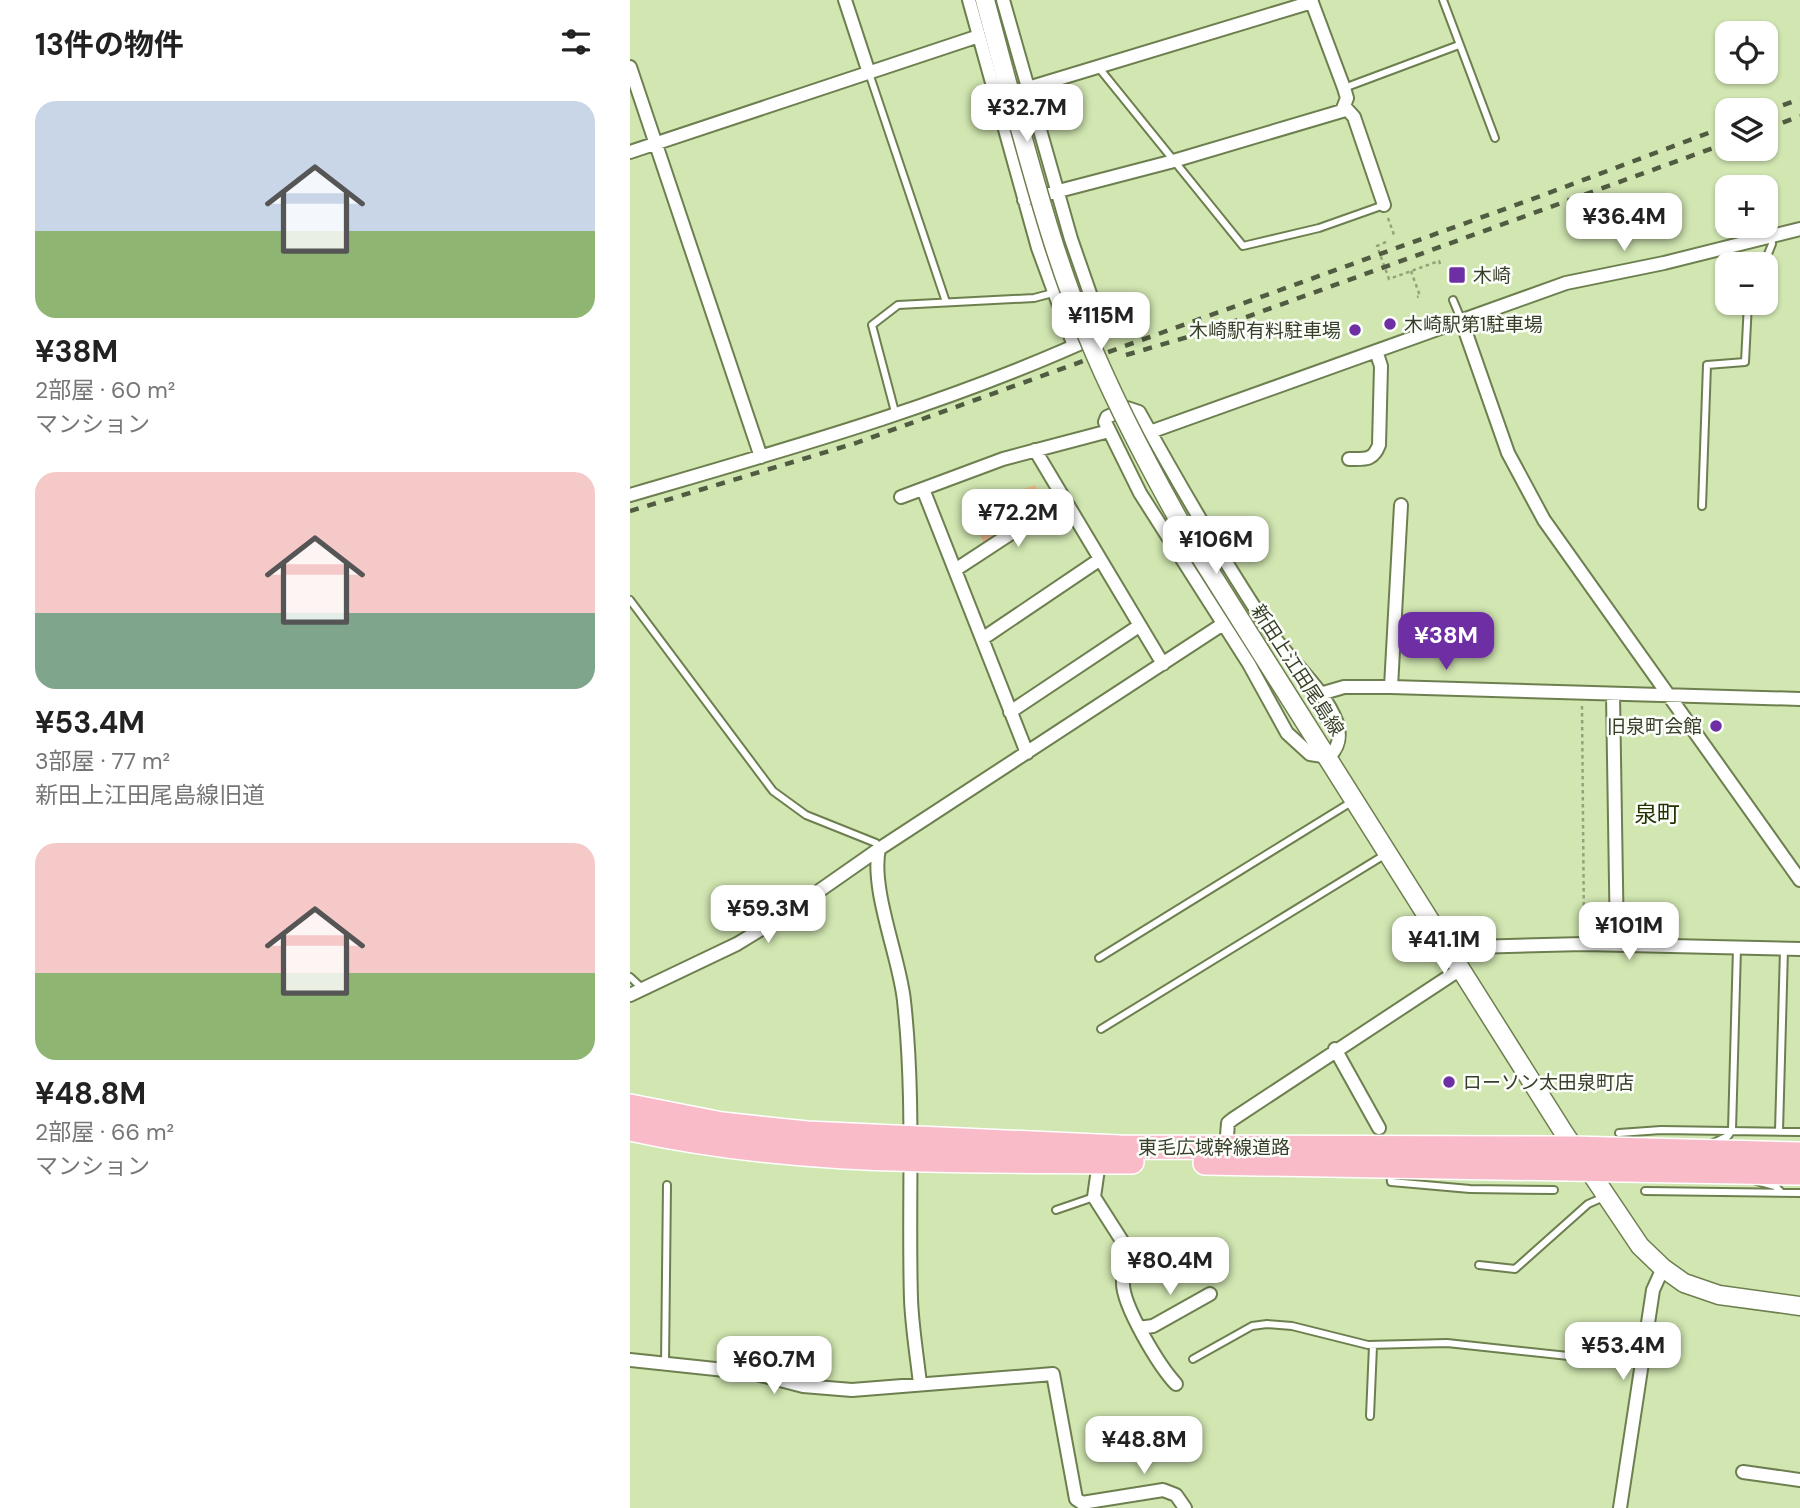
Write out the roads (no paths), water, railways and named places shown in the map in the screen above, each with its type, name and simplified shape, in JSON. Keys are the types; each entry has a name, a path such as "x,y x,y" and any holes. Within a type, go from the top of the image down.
{"highway":[{"name":"東毛広域幹線道路","path":"630,1106 762,1129 1009,1161 1390,1168 1470,1179 1591,1171 1800,1173"},
{"name":"東毛広域幹線道路","path":"630,1129 701,1144 774,1153 1120,1147 1573,1148 1800,1154"}],"main road":[{"name":"新田上江田尾島線","path":"985,0 1053,242 1087,336 1133,436 1190,540 1573,1148 1640,1246 1684,1283 1719,1294 1800,1306"}],"street":[{"path":"845,0 869,73"},
{"path":"969,0 1024,200 1053,293 1074,346"},
{"path":"630,495 761,457 895,412 1068,351 1103,331 1057,191 1003,0"},
{"path":"1028,89 1312,1 1344,88 1345,107 1354,117 1384,205"},
{"path":"630,152 979,36"},
{"path":"630,67 761,457"},
{"path":"1024,200 1173,162 1333,116 1345,107"},
{"path":"1778,234 1800,229"},
{"path":"1150,432 1566,283 1762,238"},
{"path":"1461,319 1508,453 1544,520 1800,880"},
{"path":"1349,459 1368,459 1375,455 1379,445 1381,366 1376,351"},
{"path":"1133,408 1150,432 1184,493 1275,638 1332,712 1339,734 1336,750 1329,757 1317,757 1301,749 1271,707 1223,624 1140,493 1105,422 1107,417 1133,408"},
{"path":"901,496 1035,450 1109,431"},
{"path":"1035,450 1062,500 1163,664"},
{"path":"923,489 1027,753"},
{"path":"955,570 1062,500"},
{"path":"1391,687 1401,505"},
{"path":"982,639 1099,560"},
{"path":"630,995 757,932 1223,624"},
{"path":"1010,712 1139,626"},
{"path":"1320,694 1343,687 1391,687 1800,699"},
{"path":"1613,695 1617,945"},
{"path":"879,849 877,858 885,912 904,998 911,1149 911,1301 920,1384"},
{"path":"1226,1148 1228,1123 1335,1049 1473,947 1584,944 1800,949"},
{"path":"1335,1049 1379,1128"},
{"path":"1099,1162 1094,1197 1130,1255 1124,1285 1139,1328 1176,1384"},
{"path":"1620,1508 1653,1290 1663,1268"},
{"path":"1139,1328 1153,1326 1210,1294"},
{"path":"630,1360 753,1373 803,1385 852,1390 1053,1374 1076,1499 1082,1503 1163,1490 1176,1495 1185,1508"},
{"path":"1743,1472 1800,1480"}],"lane":[{"path":"1443,0 1494,138"},
{"path":"1344,88 1459,45"},
{"path":"1099,68 1243,246 1320,228 1384,205"},
{"path":"869,73 946,302"},
{"path":"895,412 872,325 898,305 1034,298 1053,293"},
{"path":"1453,300 1461,319"},
{"path":"1702,506 1707,365 1745,362 1747,315"},
{"path":"630,600 773,791 806,815 876,843 879,849"},
{"path":"1099,958 1355,800"},
{"path":"1101,1029 1388,853"},
{"path":"1702,1152 1728,1136 1732,1130 1737,948"},
{"path":"1779,1131 1784,949"},
{"path":"630,977 643,989"},
{"path":"1619,1133 1732,1130 1800,1132"},
{"path":"1741,1172 1759,1183 1775,1186 1782,1193"},
{"path":"1470,1179 1554,1190"},
{"path":"665,1364 667,1185"},
{"path":"1645,1191 1800,1193"},
{"path":"1479,1265 1515,1269 1588,1205 1606,1196"},
{"path":"1056,1210 1094,1197"},
{"path":"1193,1359 1259,1324 1292,1326 1373,1346 1447,1343 1643,1364"},
{"path":"1370,1416 1373,1346"}],"railway":[{"path":"1778,107 1800,99"},
{"path":"1778,124 1800,116"},
{"path":"630,511 856,443 1715,131"},
{"path":"1126,355 1205,332 1715,147"}],"place":[{"name":"木崎","path":"1457,275"},
{"name":"木崎駅第1駐車場","path":"1390,324"},
{"name":"木崎駅有料駐車場","path":"1355,330"},
{"name":"旧泉町会館","path":"1716,726"},
{"name":"ローソン太田泉町店","path":"1449,1082"}],"district":[{"name":"泉町","path":"1657,814"}]}
